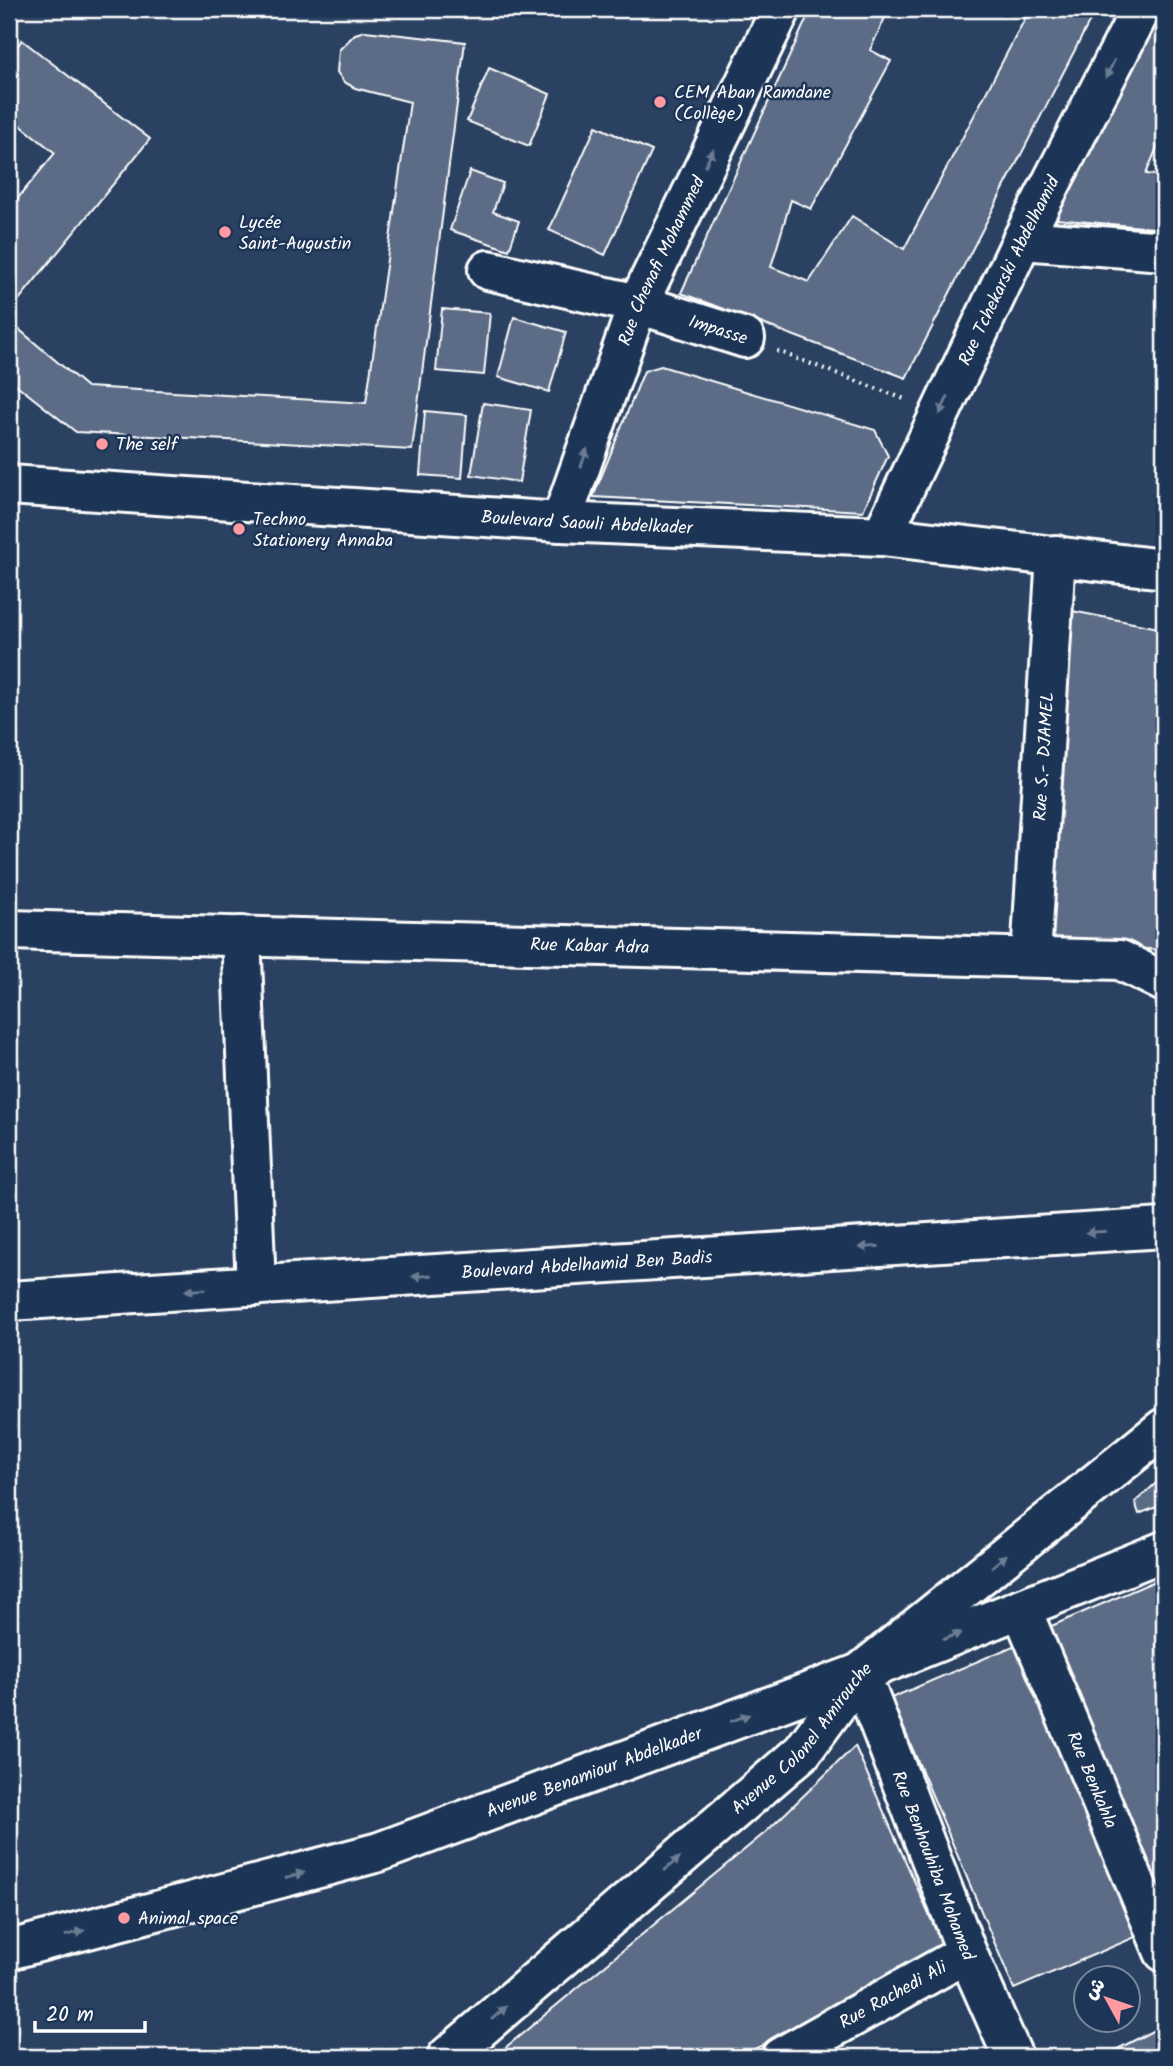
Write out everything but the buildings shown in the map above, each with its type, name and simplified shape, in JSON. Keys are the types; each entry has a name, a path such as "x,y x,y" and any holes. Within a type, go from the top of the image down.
{"street":[{"name":"Rue Chenafi Mohammed","path":"561,522 638,304 781,9"},
{"name":"Rue Tchekarski Abdelhamid","path":"882,536 1022,240 1141,9"},
{"path":"1022,240 1164,251"},
{"name":"Impasse","path":"488,270 638,304 745,338"},
{"name":"Boulevard Saouli Abdelkader","path":"9,485 561,522 882,536 1164,569"},
{"name":"Rue S.- DJAMEL","path":"1031,957 1056,555"},
{"name":"Rue Kabar Adra","path":"9,930 1120,960 1164,982"},
{"path":"241,936 256,1286"},
{"name":"Boulevard Abdelhamid Ben Badis","path":"9,1301 1164,1228"},
{"name":"Avenue Colonel Amirouche","path":"447,2057 802,1752 860,1673 1164,1428"},
{"name":"Avenue Benamiour Abdelkader","path":"9,1950 379,1852 860,1673 1164,1551"},
{"name":"Rue Benkahla","path":"1021,1608 1164,1952"},
{"name":"Rue Benhouhiba Mohamed","path":"860,1673 967,1953 1013,2057"},
{"name":"Rue Rachedi Ali","path":"781,2057 967,1953"}],"path":[{"name":"Impasse","path":"745,338 940,412"}],"place":[{"name":"CEM Aban Ramdane (Collège)","path":"660,102"},
{"name":"Lycée Saint-Augustin","path":"225,232"},
{"name":"The self","path":"102,444"},
{"name":"Techno Stationery Annaba","path":"239,529"},
{"name":"Animal space","path":"124,1918"}]}
